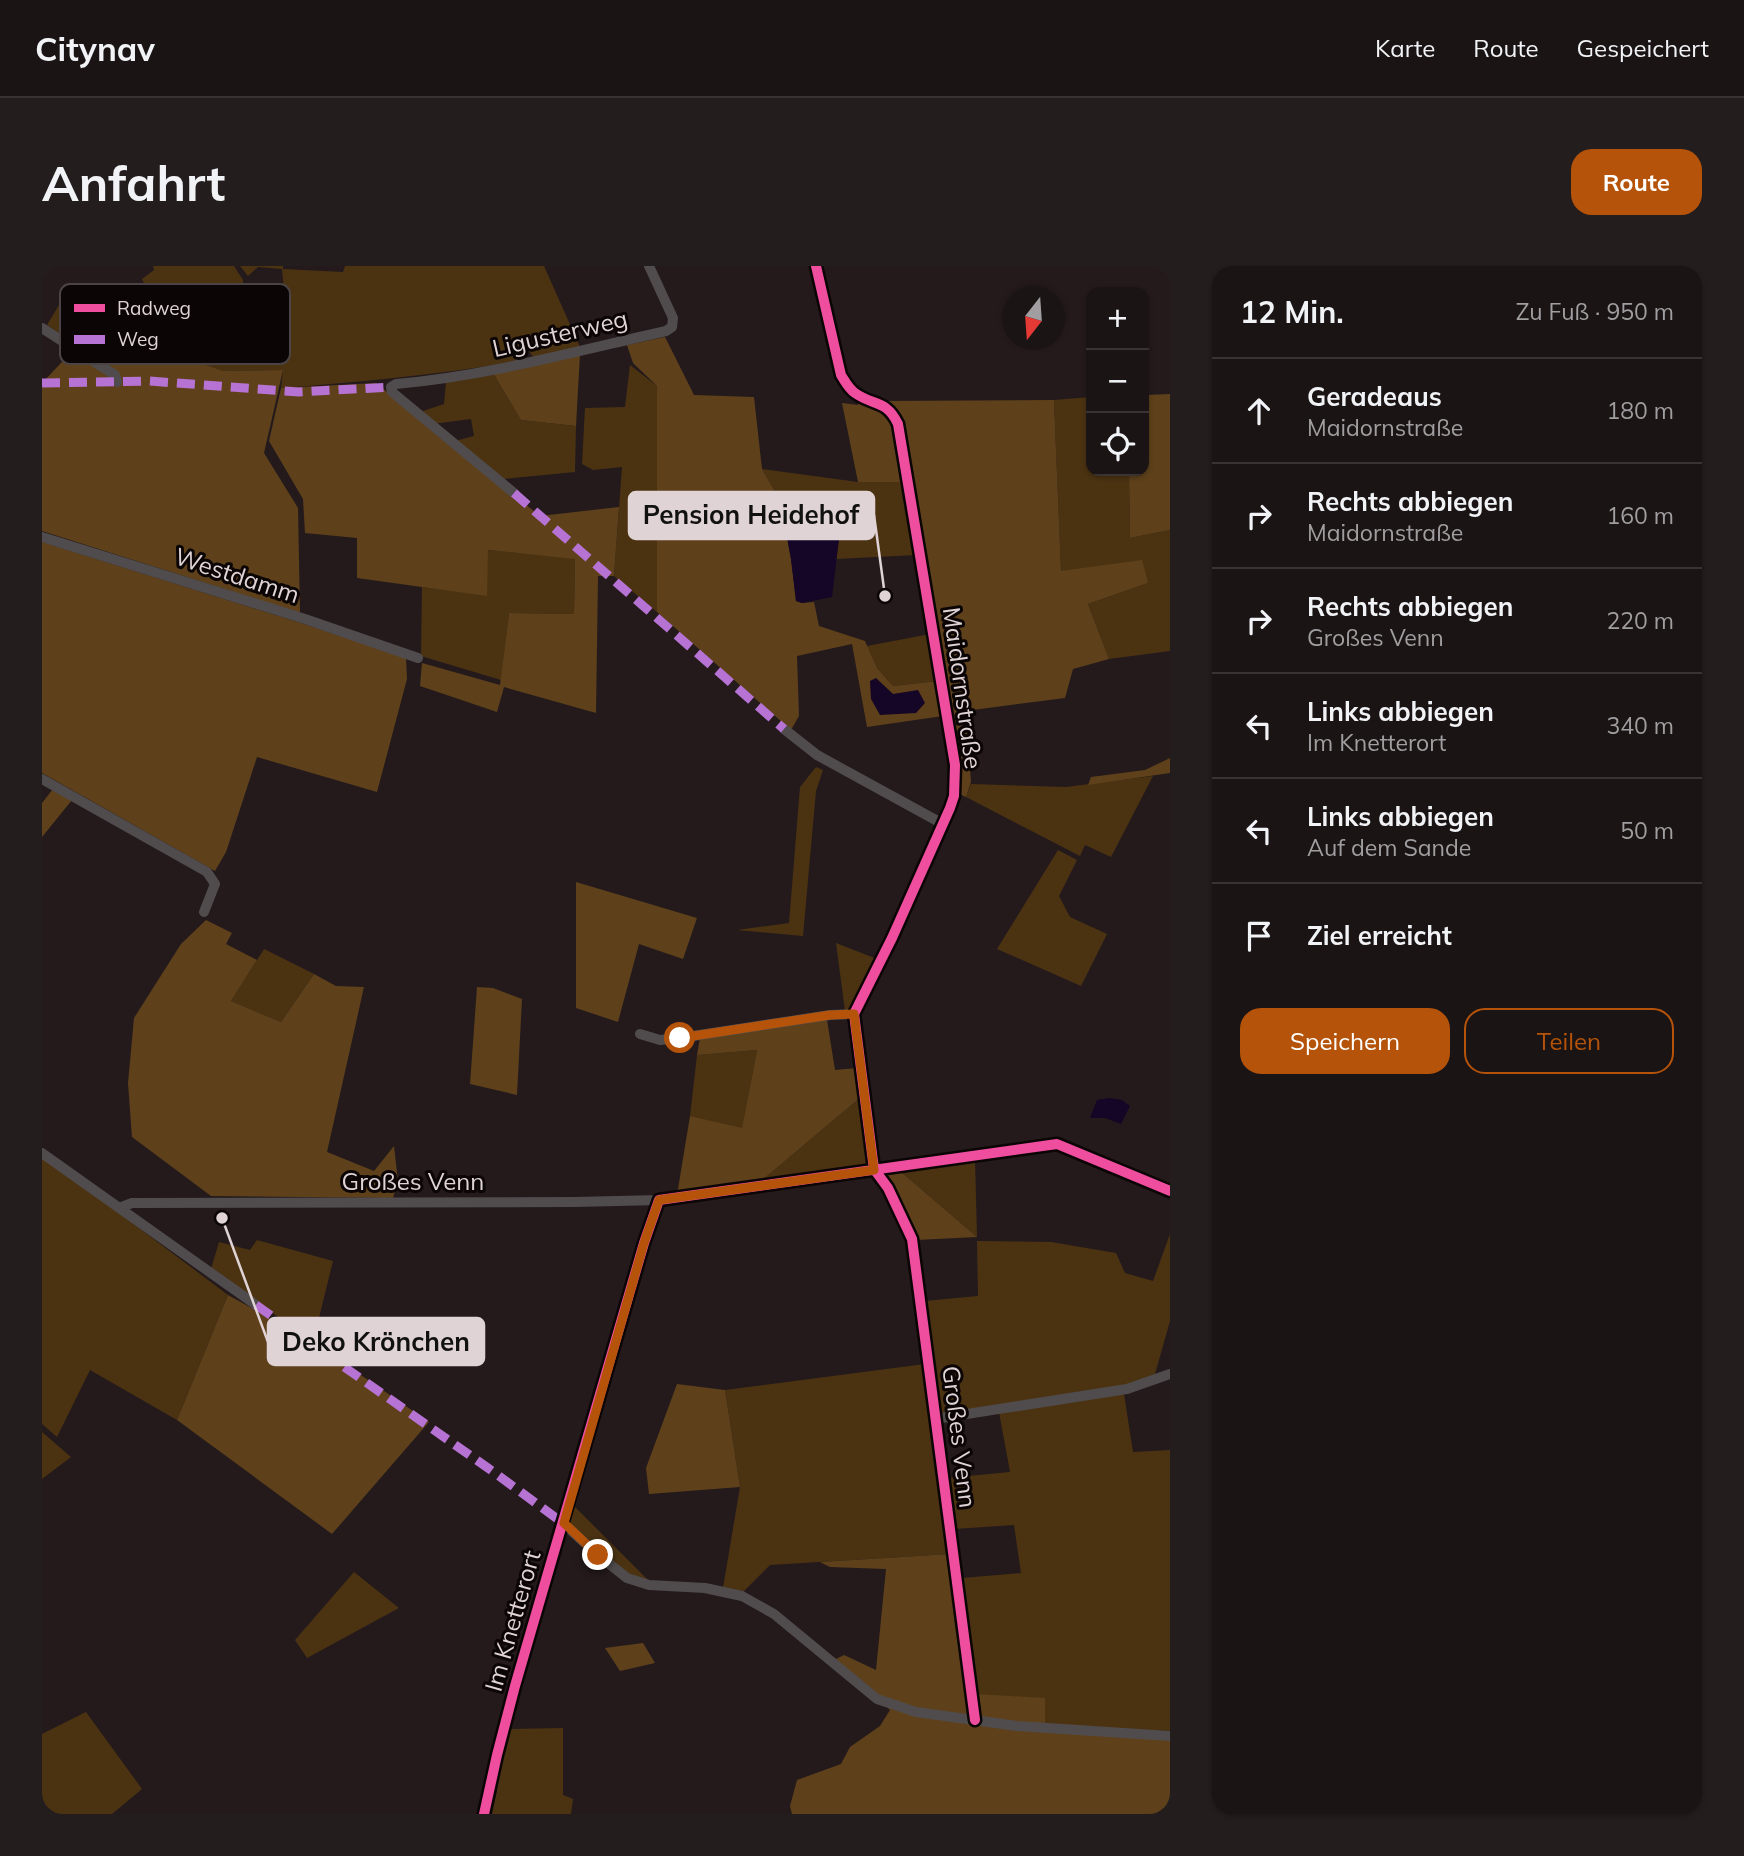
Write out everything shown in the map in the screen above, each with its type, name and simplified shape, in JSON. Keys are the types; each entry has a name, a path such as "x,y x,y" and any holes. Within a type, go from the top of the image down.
{"street":[{"name":"Ligusterweg","path":"514,493 392,392 391,387 396,384 493,370 666,331 672,327 673,318 649,266"},
{"name":"Maidornstraße","path":"816,266 841,375 857,395 888,409 898,425 955,765 954,796 943,824 892,938 854,1014"},
{"path":"42,328 60,340"},
{"path":"98,364 115,375 117,382"},
{"name":"Westdamm","path":"42,537 305,619 418,658"},
{"path":"784,729 817,755 943,824"},
{"path":"42,779 207,872 215,884 204,912"},
{"path":"640,1034 660,1040 830,1015 854,1014 874,1170"},
{"name":"Großes Venn","path":"119,1208 132,1203 659,1200 1057,1144 1170,1191"},
{"path":"42,1153 256,1305"},
{"name":"Großes Venn","path":"874,1170 888,1188 912,1239 975,1720"},
{"name":"Im Knetterort","path":"485,1814 496,1755 644,1243 659,1200"},
{"name":"Großes Venn","path":"935,1419 1127,1389 1170,1374"},
{"path":"564,1523 627,1578 649,1585 705,1588 742,1596 774,1615 877,1699 916,1712 1017,1726 1170,1736"}],"shaded area":[{"path":"153,266 234,266 243,284 144,284 142,279 154,270"},
{"path":"240,266 283,266 283,269 343,272 345,266 544,266 580,347 534,358 519,337 520,360 513,362 397,378 281,388 283,370 223,371 204,364 290,364 290,284 283,284 282,269 258,267 248,276"},
{"path":"60,303 60,334 47,325"},
{"path":"665,337 694,395 754,397 762,469 780,500 796,601 814,602 819,626 865,641 877,668 893,686 938,681 943,716 867,727 852,644 797,656 799,716 791,730 657,612 657,386 633,363 627,345"},
{"path":"580,354 576,426 521,420 493,373"},
{"path":"60,364 204,364 223,371 283,370 264,453 298,508 300,613 42,531 44,381"},
{"path":"630,365 657,386 657,612 614,576 622,467 593,470 582,464 585,408 625,407"},
{"path":"493,373 521,420 576,426 575,472 503,479 455,441 474,436 471,419 432,424 420,412 444,404 446,382"},
{"path":"376,383 540,516 619,507 614,576 598,576 596,713 504,687 497,712 420,686 422,663 500,685 509,613 574,614 575,559 488,550 487,596 357,578 357,538 305,533 303,499 269,441 281,388"},
{"path":"862,394 882,401 1054,400 1061,571 1142,560 1148,583 1088,604 1109,659 1073,669 1065,698 965,711 971,782 966,797 959,794 960,780 913,482 858,482 842,403 858,405"},
{"path":"1170,394 1170,530 1130,538 1129,476 1149,476 1149,395"},
{"path":"1086,397 1086,476 1129,476 1130,538 1170,530 1170,651 1109,659 1088,604 1148,583 1061,572 1054,400"},
{"path":"762,469 858,482 905,481 916,555 836,559 840,531 814,519 785,496 780,500"},
{"path":"785,495 814,519 828,519 840,531 832,597 802,603 796,601 780,500"},
{"path":"42,542 406,658 407,679 377,792 257,757 226,852 215,871 42,773"},
{"path":"487,550 575,558 574,614 509,613 501,680 421,656 422,587 487,595"},
{"path":"930,634 938,681 893,686 877,668 867,646"},
{"path":"876,678 893,694 918,690 925,703 916,713 880,715 871,699 870,681"},
{"path":"1170,758 1170,773 1088,785 1091,777 1145,770"},
{"path":"816,767 823,770 816,791 803,936 737,930 789,923 800,787"},
{"path":"1153,776 1111,857 1085,845 1080,856 966,797 971,784 1066,787"},
{"path":"53,789 72,800 42,837 42,803"},
{"path":"1058,850 1077,860 1059,896 1070,917 1107,934 1081,986 997,949"},
{"path":"576,882 697,918 683,959 639,944 618,1022 576,1008"},
{"path":"206,920 232,933 226,944 257,960 231,1001 281,1022 314,974 336,986 364,987 327,1152 374,1171 394,1146 398,1181 393,1198 211,1196 132,1137 128,1083 134,1018 181,944"},
{"path":"836,943 877,959 851,1011 845,1011"},
{"path":"264,949 314,974 281,1022 231,1001"},
{"path":"477,987 493,988 522,999 517,1095 470,1084"},
{"path":"827,1020 835,1070 857,1068 861,1097 760,1182 677,1195 690,1116 742,1128 757,1050 697,1055 700,1038"},
{"path":"757,1050 742,1129 690,1116 697,1055"},
{"path":"861,1097 871,1166 760,1182"},
{"path":"1097,1100 1122,1100 1130,1106 1121,1124 1105,1118 1090,1118"},
{"path":"42,1158 228,1295 177,1420 90,1370 57,1437 42,1424"},
{"path":"975,1160 977,1237 900,1171"},
{"path":"900,1171 977,1237 916,1240 882,1174"},
{"path":"1170,1234 1170,1321 1155,1374 1127,1385 941,1414 925,1301 978,1296 977,1241 1051,1242 1116,1253 1125,1273 1153,1281"},
{"path":"257,1240 333,1261 313,1342 211,1269 219,1242 250,1250"},
{"path":"228,1295 313,1342 429,1422 332,1534 177,1420"},
{"path":"925,1364 950,1554 770,1565 744,1591 723,1588 740,1487 725,1390"},
{"path":"677,1384 725,1390 740,1487 649,1494 646,1468"},
{"path":"1124,1394 1133,1452 1170,1450 1170,1731 1045,1725 974,1694 962,1578 1021,1573 1014,1525 954,1529 947,1478 1010,1472 999,1412"},
{"path":"42,1432 71,1457 42,1479"},
{"path":"572,1504 649,1581 628,1574 568,1522"},
{"path":"950,1554 974,1694 1045,1698 1045,1724 1170,1733 1170,1814 792,1814 790,1806 797,1780 841,1764 850,1747 880,1726 890,1710 836,1659 844,1655 876,1670 886,1569 830,1567 820,1562"},
{"path":"354,1572 399,1608 307,1658 295,1640"},
{"path":"643,1643 655,1663 620,1671 605,1648"},
{"path":"86,1712 142,1789 112,1814 49,1814 42,1805 42,1734"},
{"path":"563,1728 563,1795 573,1799 571,1814 492,1814 497,1791 495,1782 508,1731"}],"marked path":[{"path":"42,383 149,381 299,392 391,387"},
{"path":"514,493 784,729"},
{"path":"256,1305 563,1523"}],"cycle path":[{"path":"816,266 841,375 853,391 889,410 898,424 955,765 954,796 950,808 892,938 854,1014 874,1169 888,1188 912,1239 975,1720"},
{"path":"484,1814 515,1686 644,1243 659,1200 1057,1144 1170,1191"}],"place":[{"name":"Pension Heidehof","path":"885,596"},
{"name":"Deko Krönchen","path":"222,1218"}],"route":[{"path":"598,1555 564,1523 644,1243 659,1200 874,1170 854,1014 830,1015 680,1038"}]}
